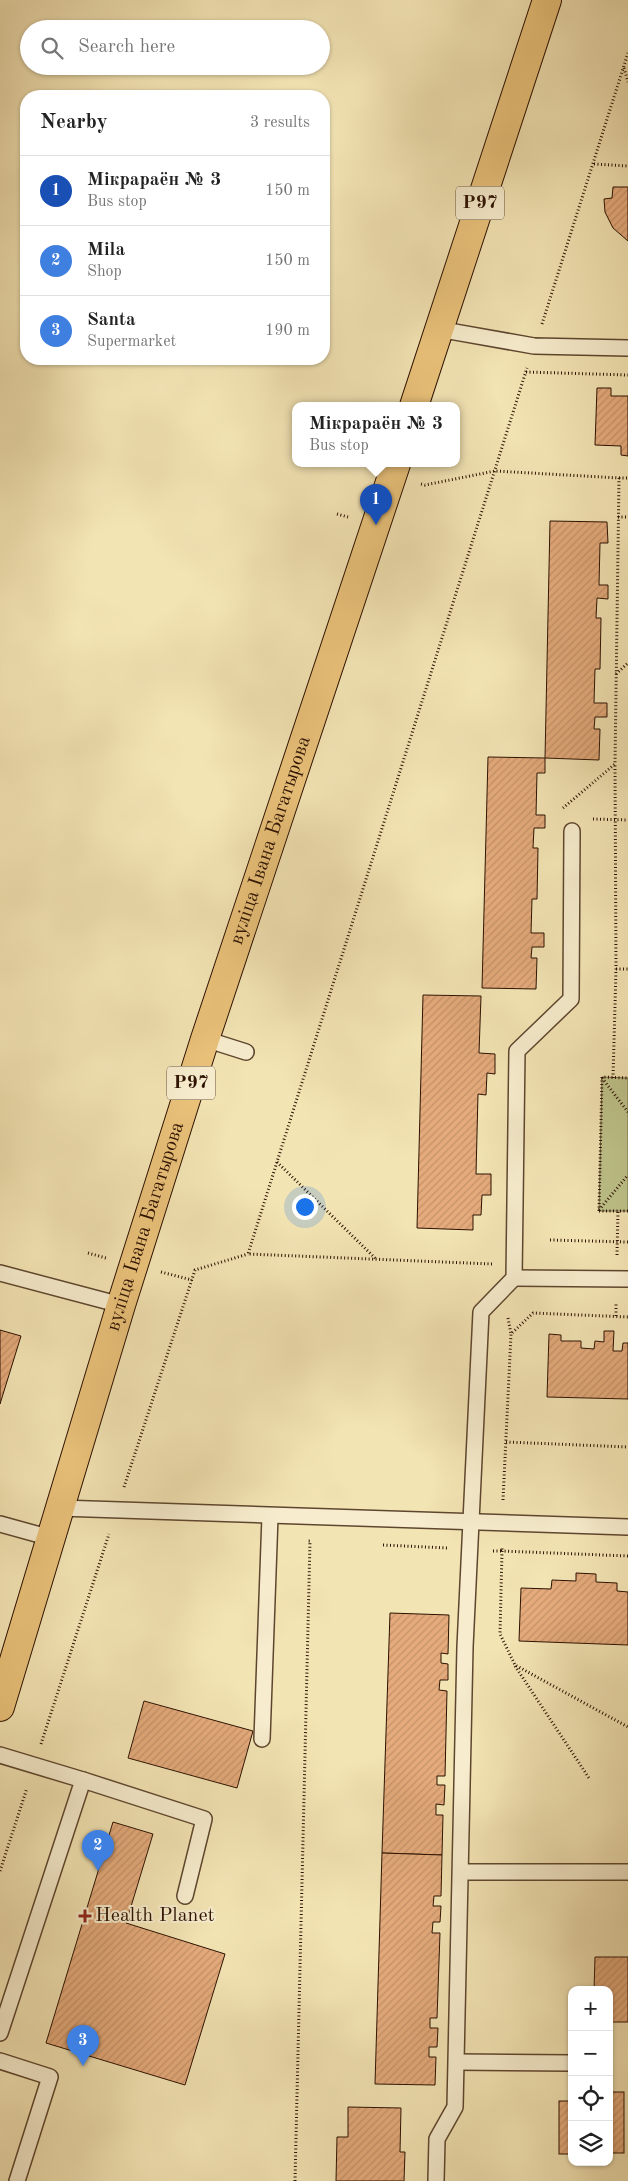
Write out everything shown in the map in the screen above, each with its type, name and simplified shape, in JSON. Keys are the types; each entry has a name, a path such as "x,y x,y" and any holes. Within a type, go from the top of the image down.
{"main road":[{"name":"Р97","path":"415,402 547,0"},
{"name":"вуліца Івана Багатырова","path":"0,1708 120,1305 205,1039 395,467"}],"lane":[{"path":"438,329 534,346 628,348"},
{"path":"436,2181 437,2139 455,2108 465,1647 481,1312 514,1278 517,1051 571,999 572,831"},
{"path":"205,1039 246,1052"},
{"path":"0,1273 120,1305"},
{"path":"514,1278 628,1279"},
{"path":"60,1508 628,1527"},
{"path":"262,1739 270,1516"},
{"path":"0,1524 51,1538"},
{"path":"0,1755 204,1819 185,1896"},
{"path":"0,2032 83,1780"},
{"path":"460,1872 628,1872"},
{"path":"0,2061 50,2077 17,2181"},
{"path":"457,2062 568,2063"}],"path":[{"path":"542,321 594,164 628,53"},
{"path":"624,66 628,82"},
{"path":"594,164 628,166"},
{"path":"248,1254 526,372 628,375"},
{"path":"425,485 495,471 628,478"},
{"path":"614,1078 616,969 615,764 619,478"},
{"path":"618,517 628,517"},
{"path":"616,674 628,663"},
{"path":"558,813 615,764"},
{"path":"616,969 628,969"},
{"path":"602,1077 628,1078"},
{"path":"602,1077 628,1112"},
{"path":"599,1210 602,1077"},
{"path":"277,1162 377,1260"},
{"path":"599,1210 628,1175"},
{"path":"599,1210 628,1211"},
{"path":"618,1211 618,1242"},
{"path":"550,1240 628,1242"},
{"path":"123,1492 195,1270 248,1254 498,1265"},
{"path":"589,1778 514,1665 500,1634 502,1523 511,1334 533,1313 628,1317"},
{"path":"506,1442 628,1447"},
{"path":"44,1735 109,1535 118,1536"},
{"path":"269,1540 320,1542"},
{"path":"295,2181 310,1542"},
{"path":"379,1545 628,1556"},
{"path":"514,1665 628,1727"},
{"path":"0,1871 25,1794"}],"green space":[{"path":"602,1077 628,1078 628,1211 599,1211"}],"building":[{"path":"613,187 628,187 628,241 613,228 605,212 604,199 612,198"},
{"path":"597,388 611,388 611,396 628,396 628,456 621,455 621,446 595,445"},
{"path":"550,521 607,522 608,543 600,543 599,585 608,585 608,599 597,598 596,618 601,618 600,669 595,669 594,703 607,703 607,717 595,717 594,729 600,729 599,760 545,758"},
{"path":"488,757 545,758 545,773 537,773 536,815 545,815 545,828 534,828 533,848 538,848 537,899 532,899 531,933 544,933 544,947 532,947 531,958 537,958 536,989 482,988"},
{"path":"423,995 481,996 479,1053 495,1054 495,1074 487,1073 486,1095 478,1094 476,1174 491,1174 491,1195 482,1195 481,1215 473,1215 473,1230 417,1228"},
{"path":"0,1330 21,1336 0,1404"},
{"path":"604,1331 614,1331 613,1351 622,1351 623,1343 628,1343 628,1399 547,1397 549,1334 561,1335 561,1341 581,1341 581,1348 594,1349 595,1341 604,1342"},
{"path":"576,1573 596,1574 596,1582 617,1583 617,1591 628,1592 628,1645 519,1641 521,1588 551,1589 552,1580 576,1581"},
{"path":"390,1613 449,1615 448,1654 441,1653 441,1663 448,1664 448,1680 440,1680 439,1690 447,1691 445,1776 437,1776 437,1785 445,1785 444,1805 436,1804 436,1815 443,1815 442,1855 382,1853"},
{"path":"144,1701 253,1731 237,1788 128,1758"},
{"path":"113,1822 153,1834 126,1923 225,1954 185,2085 46,2043"},
{"path":"382,1853 442,1855 441,1896 434,1896 433,1906 441,1906 440,1922 433,1922 432,1933 440,1933 437,2018 430,2018 430,2028 438,2028 437,2047 429,2047 429,2057 436,2057 435,2085 375,2084"},
{"path":"595,1957 628,1957 628,2022 613,2022 613,1986 594,1986"},
{"path":"613,2092 624,2092 624,2153 613,2153"},
{"path":"559,2101 568,2101 568,2154 559,2154"},
{"path":"348,2107 401,2108 400,2152 405,2152 404,2181 336,2181 337,2137 348,2137"}],"place":[{"name":"Мікрараён № 3","path":"376,525"},
{"name":"Mila","path":"98,1871"},
{"name":"Health Planet","path":"85,1916"},
{"name":"Santa","path":"83,2066"}]}
